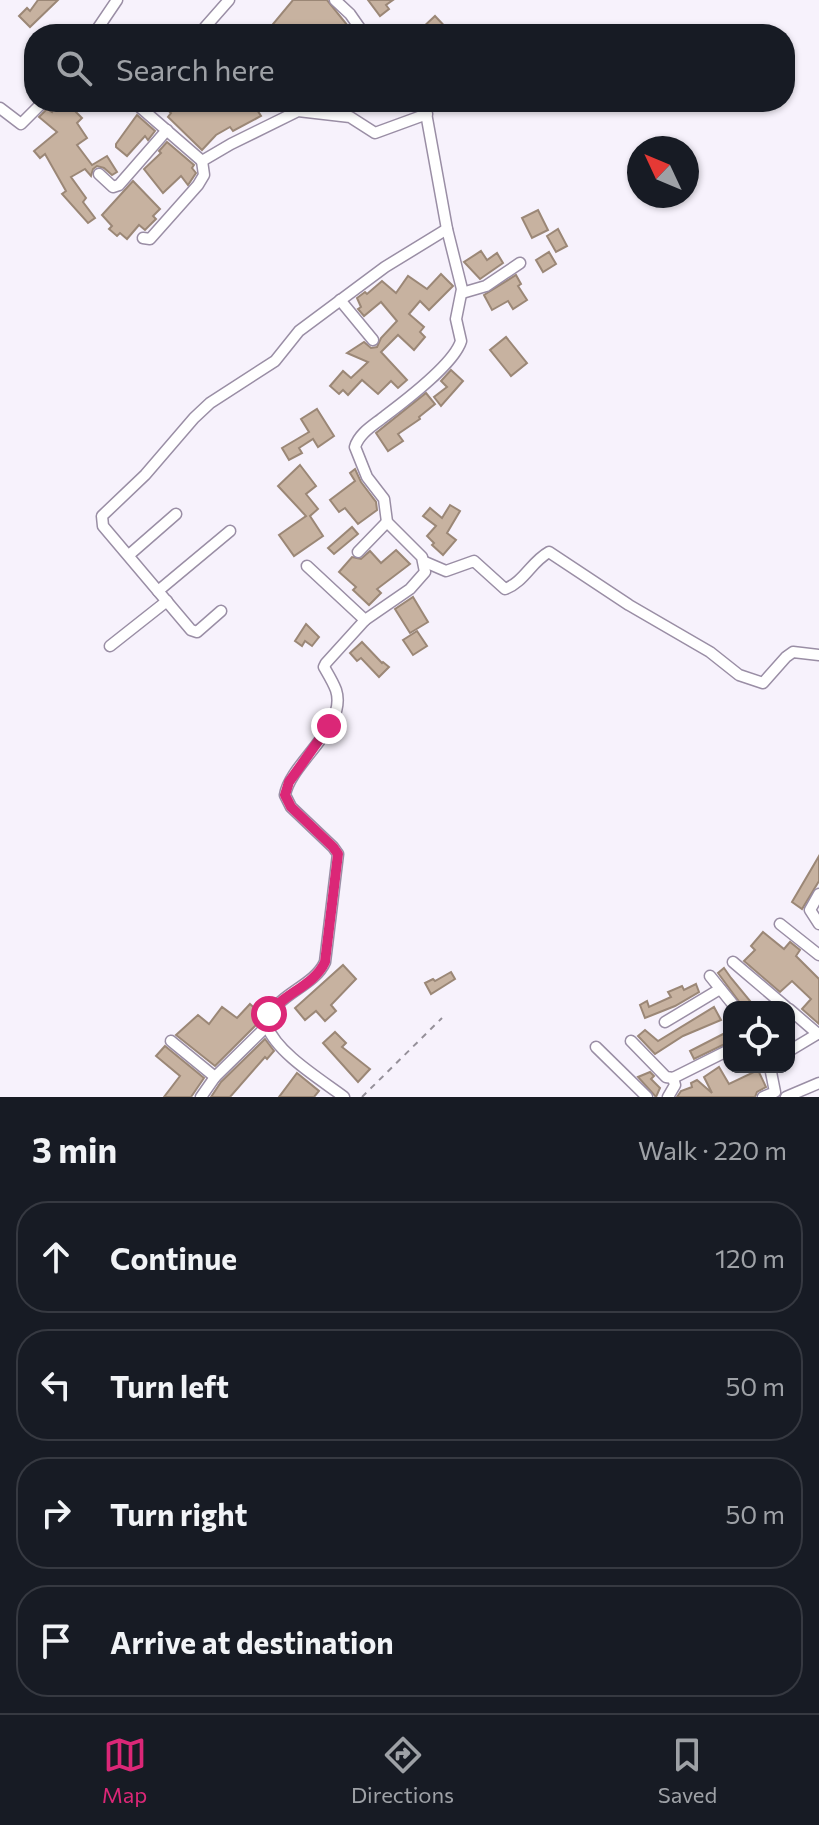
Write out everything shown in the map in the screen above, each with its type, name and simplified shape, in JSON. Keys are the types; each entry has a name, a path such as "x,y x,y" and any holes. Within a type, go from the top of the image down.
{"street":[{"path":"101,24 117,0"},
{"path":"208,24 229,0"},
{"path":"335,0 357,24"},
{"path":"0,108 21,124 33,112"},
{"path":"143,238 150,239 204,175 202,161 146,112"},
{"path":"202,161 296,112"},
{"path":"307,112 350,117 375,133 418,112"},
{"path":"427,112 447,229 462,293 456,319 461,337 457,351 411,396 355,443 357,456 367,477 384,499 387,522 425,562 446,571 474,561 505,589 515,585 539,558 549,552 629,605 710,652 739,675 763,683 793,652 819,655"},
{"path":"99,174 113,187 119,185 167,130"},
{"path":"221,611 194,633 103,526 102,516 145,475 210,403 275,361 299,331 340,300 385,267 447,229"},
{"path":"462,293 486,286 520,263"},
{"path":"340,300 373,340"},
{"path":"129,555 176,514"},
{"path":"358,552 387,522"},
{"path":"158,591 230,531"},
{"path":"201,1097 215,1077 267,1026 273,1009 316,976 325,962 338,854 291,807 285,795 289,782 327,730 333,716 337,694 326,671 326,663 365,620 418,582 425,572 425,562"},
{"path":"307,566 365,620"},
{"path":"110,646 167,601"},
{"path":"819,894 810,910 819,924"},
{"path":"780,924 819,955"},
{"path":"733,962 780,1001"},
{"path":"710,976 730,1001"},
{"path":"665,1022 720,989"},
{"path":"795,1014 818,1033 795,1047"},
{"path":"267,1026 274,1039 292,1056 344,1097"},
{"path":"171,1041 215,1077"},
{"path":"631,1041 666,1077 673,1078 723,1053"},
{"path":"596,1047 647,1097"},
{"path":"763,1097 776,1094 771,1073"},
{"path":"668,1097 675,1085 673,1078"},
{"path":"786,1097 819,1083"}],"path":[{"path":"362,1097 442,1018"}],"building":[{"path":"38,0 58,0 33,24 27,24 19,16 27,8 30,11"},
{"path":"293,0 327,0 346,24 273,24"},
{"path":"368,0 393,0 386,5 389,9 380,16"},
{"path":"435,16 443,24 426,24"},
{"path":"44,112 76,112 82,118 77,123 87,138 77,145 92,165 107,156 117,172 112,175 97,166 91,176 85,169 71,177 95,218 88,223 62,194 66,191 45,154 40,158 34,151 57,132 39,117"},
{"path":"258,112 261,116 233,131 230,127 216,135 202,150 168,117 171,113"},
{"path":"137,115 155,131 148,140 145,136 127,156 116,144"},
{"path":"167,142 194,165 192,168 196,173 188,185 181,176 163,193 144,169 161,153 159,151"},
{"path":"133,181 160,209 153,216 156,219 145,230 139,225 127,239 109,229 112,226 102,215"},
{"path":"538,210 548,230 532,238 522,218"},
{"path":"558,229 567,246 556,252 547,236"},
{"path":"481,251 487,260 497,253 503,263 480,279 464,262"},
{"path":"549,252 556,264 543,272 536,260"},
{"path":"441,274 453,286 429,310 420,301 409,314 424,327 420,332 425,337 414,350 398,335 381,352 407,380 398,388 391,381 378,394 362,380 348,395 343,390 339,394 330,386 343,371 351,378 368,362 347,353 364,342 371,348 377,347 397,321 381,302 364,316 358,309 361,307 357,298 382,281 396,293 408,276 427,289"},
{"path":"516,275 521,284 518,286 527,300 513,309 508,301 492,310 484,295"},
{"path":"506,337 527,363 511,376 490,350"},
{"path":"451,370 463,381 441,406 434,397 447,387 441,381"},
{"path":"426,393 435,404 398,434 403,441 388,451 376,433"},
{"path":"317,409 334,436 318,447 313,439 299,448 302,453 289,460 282,448 309,432 301,419"},
{"path":"300,465 316,486 306,494 318,509 310,516 323,536 294,556 279,535 306,516 278,486"},
{"path":"355,469 376,502 377,510 358,524 345,508 339,512 330,500 355,481 350,473"},
{"path":"450,505 460,511 447,533 456,540 443,555 427,536 436,526 423,516 430,508 442,518"},
{"path":"352,527 358,534 334,554 328,548"},
{"path":"396,550 410,564 377,589 381,593 369,605 353,590 356,587 339,572 352,557 361,559 370,551 381,563"},
{"path":"413,597 428,622 410,633 395,609"},
{"path":"306,624 319,637 312,646 305,641 302,646 295,641"},
{"path":"417,631 427,646 413,655 403,640"},
{"path":"362,642 389,667 379,677 361,658 357,661 350,653"},
{"path":"819,856 819,881 802,909 792,902"},
{"path":"763,932 784,949 790,942 800,950 796,956 819,979 819,1024 802,1009 811,999 792,981 780,992 744,961 755,950 751,946"},
{"path":"343,965 356,979 331,1005 336,1011 325,1021 316,1011 305,1020 295,1008"},
{"path":"724,968 750,1001 739,1001 718,973"},
{"path":"451,972 455,979 431,994 425,983"},
{"path":"696,984 699,992 645,1018 640,1005 647,1001 649,1007 671,997 668,992 682,986 684,990"},
{"path":"250,1004 260,1013 255,1018 259,1022 215,1066 176,1035 198,1015 209,1024 222,1007 237,1018"},
{"path":"714,1007 721,1020 683,1036 655,1054 638,1036 645,1030 658,1041"},
{"path":"335,1032 346,1043 342,1047 370,1069 358,1082 323,1043"},
{"path":"723,1034 723,1045 694,1059 690,1051"},
{"path":"265,1039 274,1051 267,1059 265,1057 230,1097 211,1097 221,1082"},
{"path":"165,1046 204,1078 191,1097 164,1097 180,1076 156,1056"},
{"path":"719,1067 729,1084 752,1073 759,1073 766,1087 755,1097 677,1097 697,1080 712,1093 704,1077"},
{"path":"650,1072 654,1076 651,1079 660,1088 656,1097 638,1077"},
{"path":"297,1073 319,1091 314,1097 279,1097"}],"route":[{"path":"269,1014 316,976 325,962 338,854 291,807 285,795 289,782 329,726"}]}
